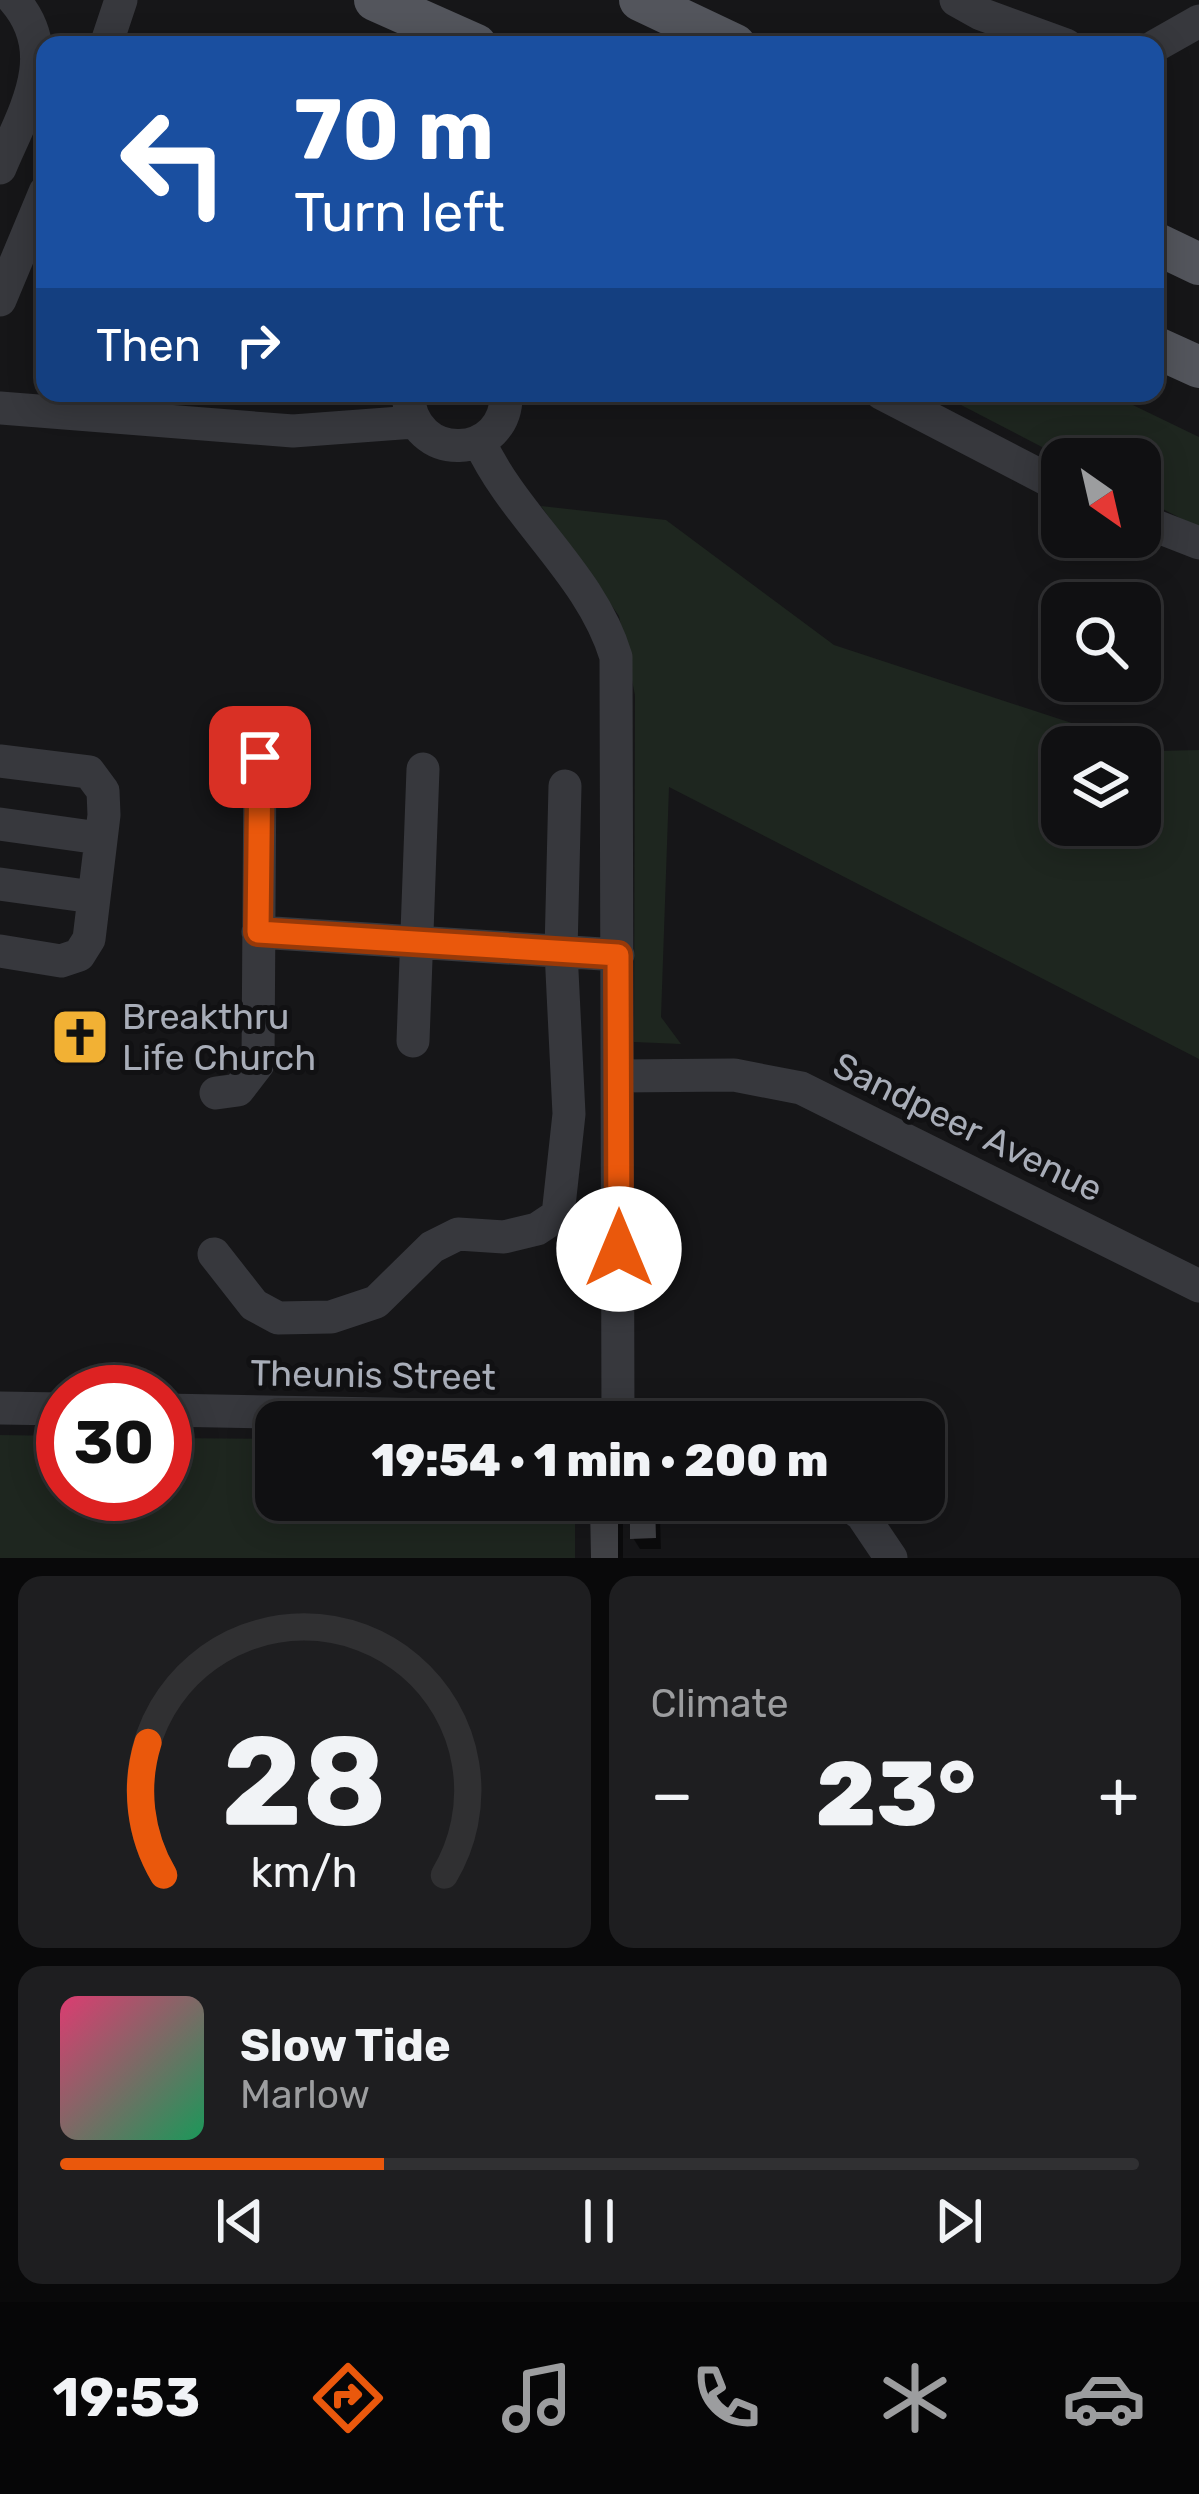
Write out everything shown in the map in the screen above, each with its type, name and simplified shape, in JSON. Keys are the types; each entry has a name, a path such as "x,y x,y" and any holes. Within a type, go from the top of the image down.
{"main road":[{"path":"375,0 456,36"},
{"path":"640,0 716,36"},
{"path":"1164,220 1199,235"},
{"path":"1164,248 1199,264"},
{"path":"1164,351 1199,367"}],"street":[{"path":"14,0 36,36"},
{"path":"956,0 1041,36"},
{"path":"110,36 126,4"},
{"path":"1164,41 1199,20"},
{"path":"0,168 36,71"},
{"path":"0,300 36,214"},
{"path":"0,408 293,431 411,408 424,434 450,446 479,441 502,418 505,402"},
{"path":"897,402 1041,476"},
{"path":"479,441 509,494 595,608 616,657 618,1401"},
{"path":"1161,528 1199,543"},
{"path":"215,1093 238,1090 258,1064 260,757"},
{"path":"0,761 89,772 103,791 104,815 89,938 79,955 61,961 0,951"},
{"path":"413,1041 423,769"},
{"path":"214,1254 254,1305 278,1318 332,1317 376,1302 432,1247 458,1234 504,1237 537,1229 558,1215 569,1114 561,951 565,786"},
{"path":"0,824 99,838"},
{"path":"0,884 94,897"},
{"path":"258,932 618,955"},
{"name":"Sandpeer Avenue","path":"620,1076 734,1075 801,1088 1199,1286"},
{"path":"0,1408 36,1409"},
{"name":"Theunis Street","path":"192,1411 255,1412"},
{"path":"866,1521 890,1558"}],"shaded area":[{"path":"955,402 1127,402 1199,437 1199,528 1161,508 1161,438 1041,438 1041,447"},
{"path":"541,506 666,520 834,645 1081,726 1041,726 1041,846 1161,846 1161,751 1199,750 1199,1059 669,787 661,1017 681,1044 634,1042 635,695 619,616"},
{"path":"0,1435 36,1436 36,1521 192,1521 192,1438 255,1439 255,1521 575,1521 575,1558 0,1558"}],"building":[{"path":"590,1521 618,1521 618,1558 591,1558"},
{"path":"630,1521 656,1521 656,1538 630,1539"}],"place":[{"name":"Breakthru Life Church","path":"80,1037"}],"route":[{"path":"260,757 258,932 618,955 619,1249"}]}
